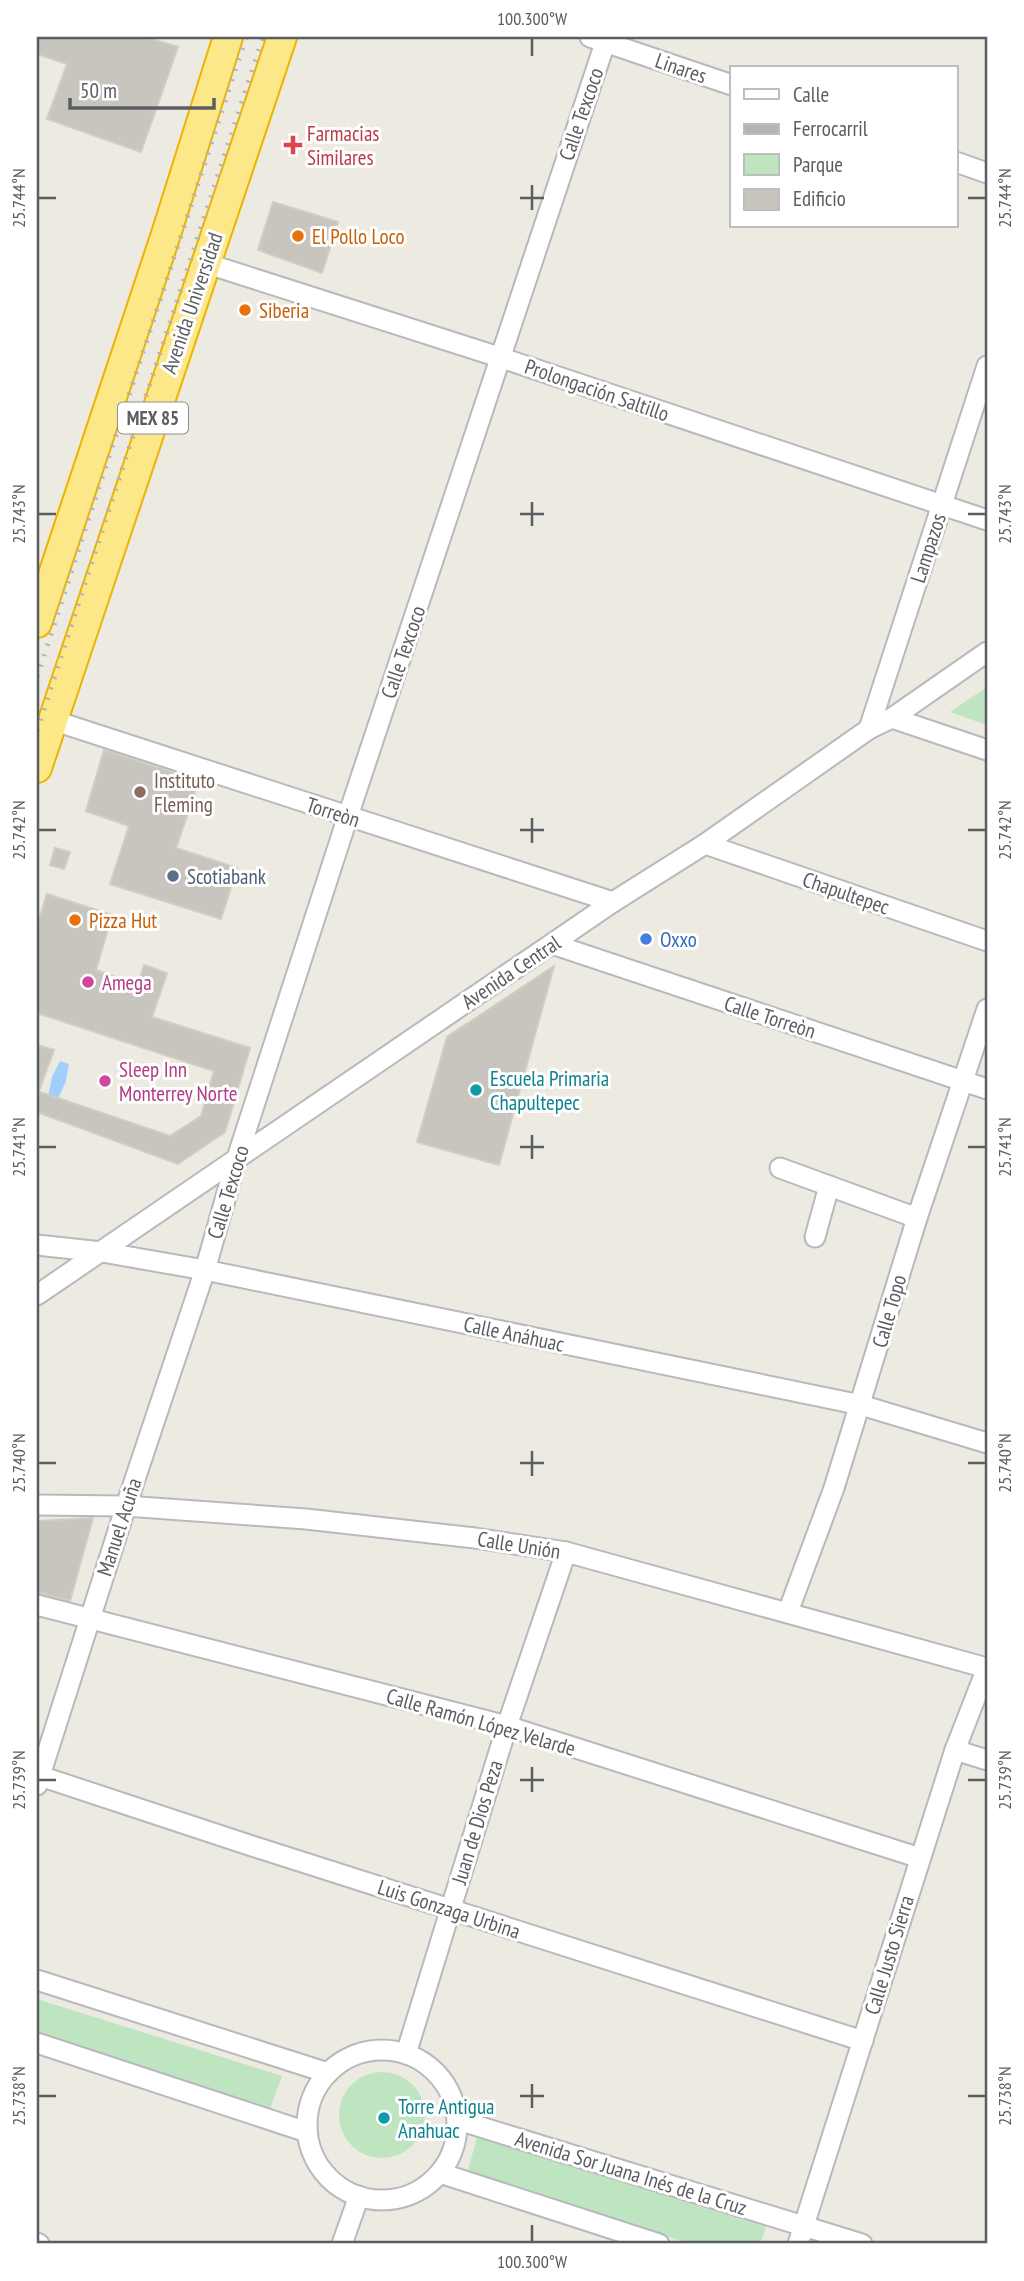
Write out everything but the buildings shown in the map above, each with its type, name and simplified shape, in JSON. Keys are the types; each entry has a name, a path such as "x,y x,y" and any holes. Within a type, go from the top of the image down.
{"highway":[{"name":"MEX 85","path":"37,623 167,231 228,37"},
{"name":"Avenida Universidad","path":"37,768 282,37"}],"street":[{"name":"Linares","path":"601,38 730,84"},
{"name":"Calle Texcoco","path":"205,1270 237,1158 348,816 502,358 601,38"},
{"path":"958,163 987,173"},
{"name":"Prolongación Saltillo","path":"205,262 987,520"},
{"name":"Lampazos","path":"869,729 987,366"},
{"name":"Avenida Central","path":"37,1296 613,902 705,844 869,729 892,718 987,652"},
{"path":"892,718 987,750"},
{"name":"Torreòn","path":"52,720 613,902"},
{"name":"Chapultepec","path":"705,844 987,941"},
{"name":"Calle Torreòn","path":"552,944 987,1089"},
{"name":"Calle Topo","path":"788,1612 834,1488 917,1218 987,1009"},
{"path":"780,1168 917,1218"},
{"path":"815,1237 829,1186"},
{"name":"Calle Anáhuac","path":"37,1245 102,1252 205,1270 861,1405 987,1443"},
{"name":"Manuel Acuña","path":"38,1779 205,1270"},
{"name":"Calle Unión","path":"37,1504 126,1506 306,1519 475,1538 566,1552 987,1668"},
{"name":"Juan de Dios Peza","path":"406,2054 507,1726 566,1552"},
{"name":"Calle Ramón López Velarde","path":"37,1605 507,1726 920,1858"},
{"name":"Calle Justo Sierra","path":"801,2235 955,1750 987,1668"},
{"path":"955,1750 987,1760"},
{"name":"Luis Gonzaga Urbina","path":"38,1779 863,2041"},
{"path":"37,1980 328,2073"},
{"path":"37,2043 307,2132"},
{"path":"385,2050 406,2054 426,2063 442,2079 453,2098 458,2120 454,2148 440,2173 424,2188 403,2197 381,2200 359,2196 339,2187 323,2172 312,2153 307,2132 311,2100 328,2073 345,2060 364,2052 385,2050"},
{"name":"Avenida Sor Juana Inés de la Cruz","path":"458,2120 801,2235 862,2244"},
{"path":"440,2173 659,2244"},
{"path":"342,2244 359,2196"}],"green space":[{"path":"987,687 987,725 950,712"},
{"path":"37,1999 282,2076 267,2117 37,2039"},
{"path":"382,2072 398,2076 412,2085 421,2099 425,2115 421,2131 412,2145 398,2154 382,2158 366,2154 352,2145 343,2131 339,2115 343,2099 352,2085 366,2076"},
{"path":"477,2137 766,2227 760,2244 691,2244 467,2174"}],"water":[{"path":"60,1061 69,1064 66,1081 58,1099 48,1096 52,1077"}],"railway":[{"path":"37,677 246,37"},
{"path":"37,731 263,37"}],"place":[{"name":"Farmacias Similares","path":"293,145"},
{"name":"El Pollo Loco","path":"298,236"},
{"name":"Siberia","path":"245,310"},
{"name":"Instituto Fleming","path":"140,792"},
{"name":"Scotiabank","path":"173,876"},
{"name":"Pizza Hut","path":"75,920"},
{"name":"Oxxo","path":"646,939"},
{"name":"Amega","path":"88,982"},
{"name":"Sleep Inn Monterrey Norte","path":"105,1081"},
{"name":"Escuela Primaria Chapultepec","path":"476,1090"},
{"name":"Torre Antigua Anahuac","path":"384,2118"}]}
